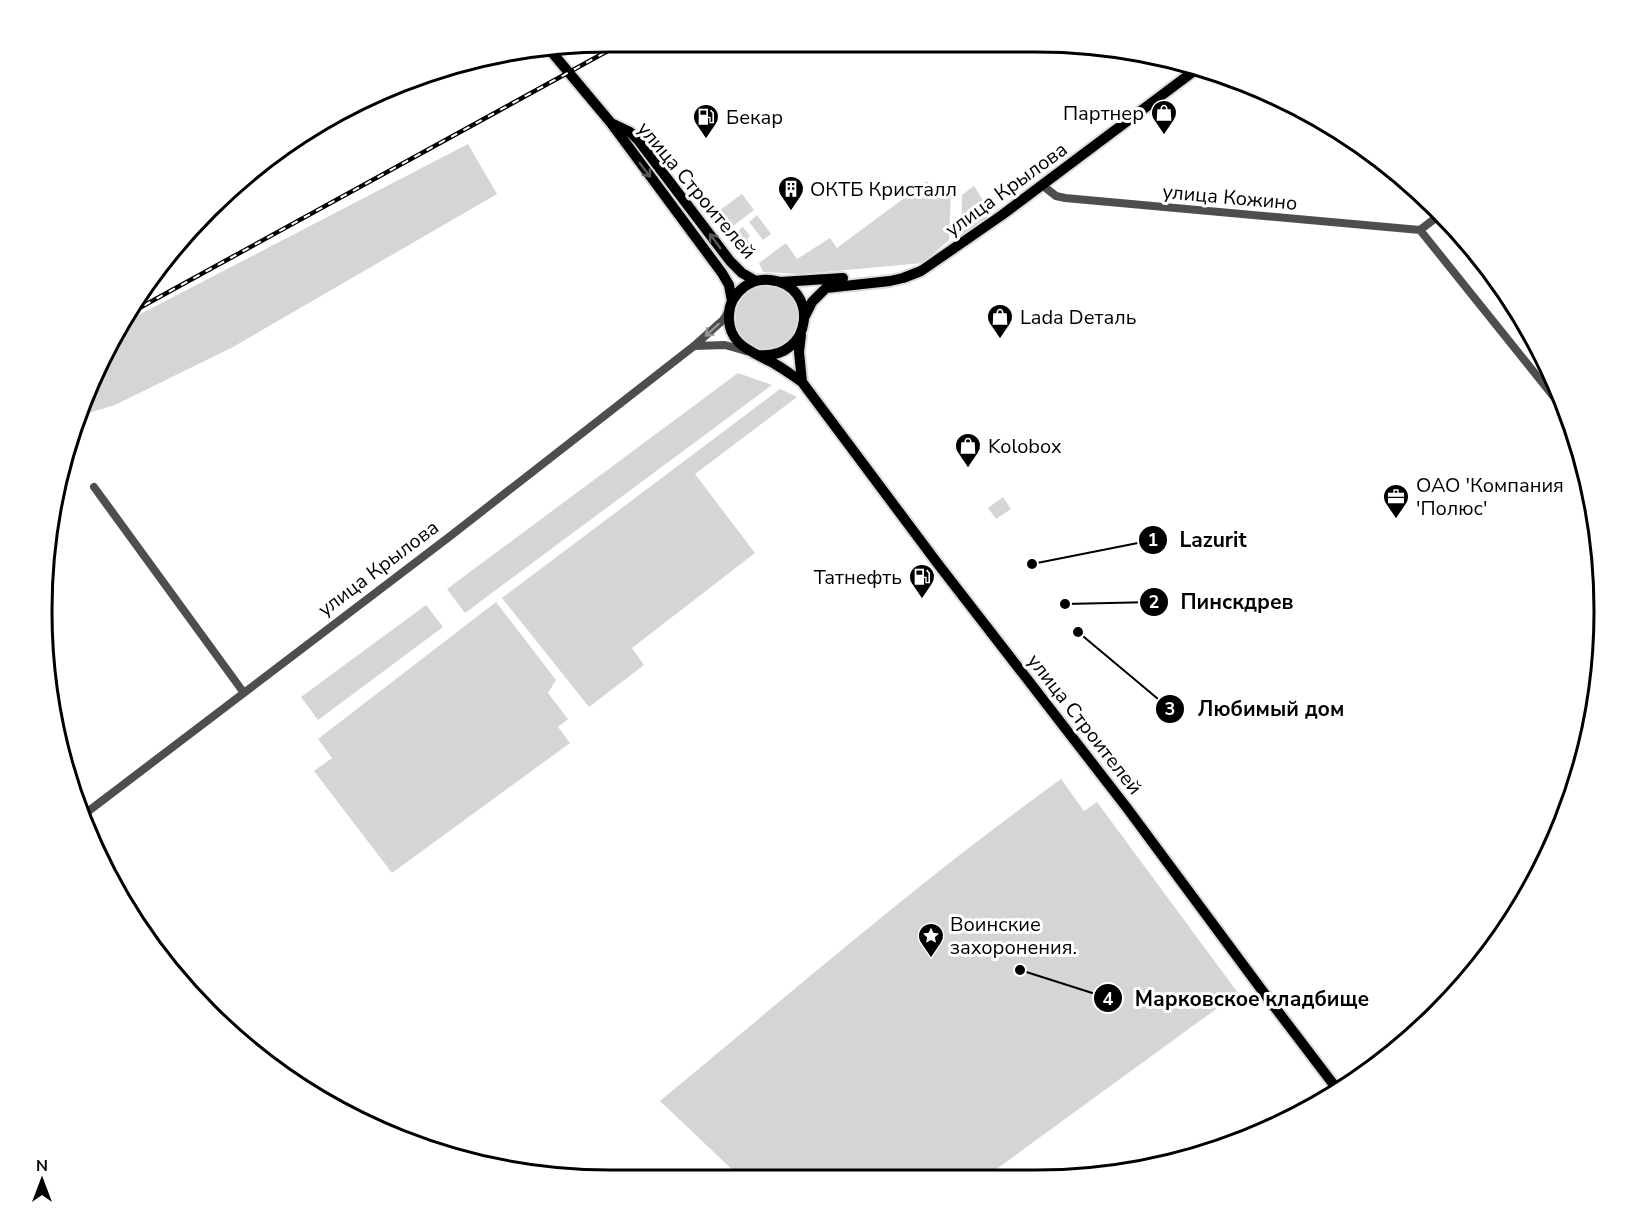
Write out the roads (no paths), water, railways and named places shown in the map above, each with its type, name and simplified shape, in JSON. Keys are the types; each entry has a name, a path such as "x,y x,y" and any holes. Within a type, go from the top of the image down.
{"main road":[{"name":"улица Строителей","path":"555,56 610,123 722,273 729,285 729,324 732,335 740,345 802,382 938,564 1127,808 1333,1084"},
{"name":"улица Крылова","path":"804,319 812,302 826,288 890,281 921,271 961,245 1189,74"},
{"name":"улица Строителей","path":"610,123 630,132 638,140 730,261 742,273 756,281 779,282"},
{"name":"улица Крылова","path":"779,282 829,280 921,271"},
{"name":"улица Строителей","path":"730,306 738,292 756,281"},
{"path":"779,282 791,288 803,308 804,319 799,352 802,382"},
{"path":"754,353 778,354 787,350 801,335"}],"street":[{"name":"улица Кожино","path":"1042,185 1056,196 1065,198 1419,230"},
{"path":"1434,219 1419,230 1550,392"},
{"name":"улица Крылова","path":"89,810 694,346 723,320 730,306"},
{"path":"694,346 725,345 754,353"},
{"path":"94,487 244,693"}],"railway":[{"path":"144,305 605,52"}],"place":[{"name":"Партнер","path":"1164,136"},
{"name":"Бекар","path":"706,140"},
{"name":"ОКТБ Кристалл","path":"791,212"},
{"name":"Lada Dеталь","path":"1000,340"},
{"name":"Kolobox","path":"968,469"},
{"name":"ОАО 'Компания 'Полюс'","path":"1396,520"},
{"name":"Lazurit","path":"1032,564"},
{"name":"Татнефть","path":"922,600"},
{"name":"Пинскдрев","path":"1065,604"},
{"name":"Любимый дом","path":"1078,632"},
{"name":"Воинские захоронения.","path":"931,959"},
{"name":"Марковское кладбище","path":"1020,970"}]}
